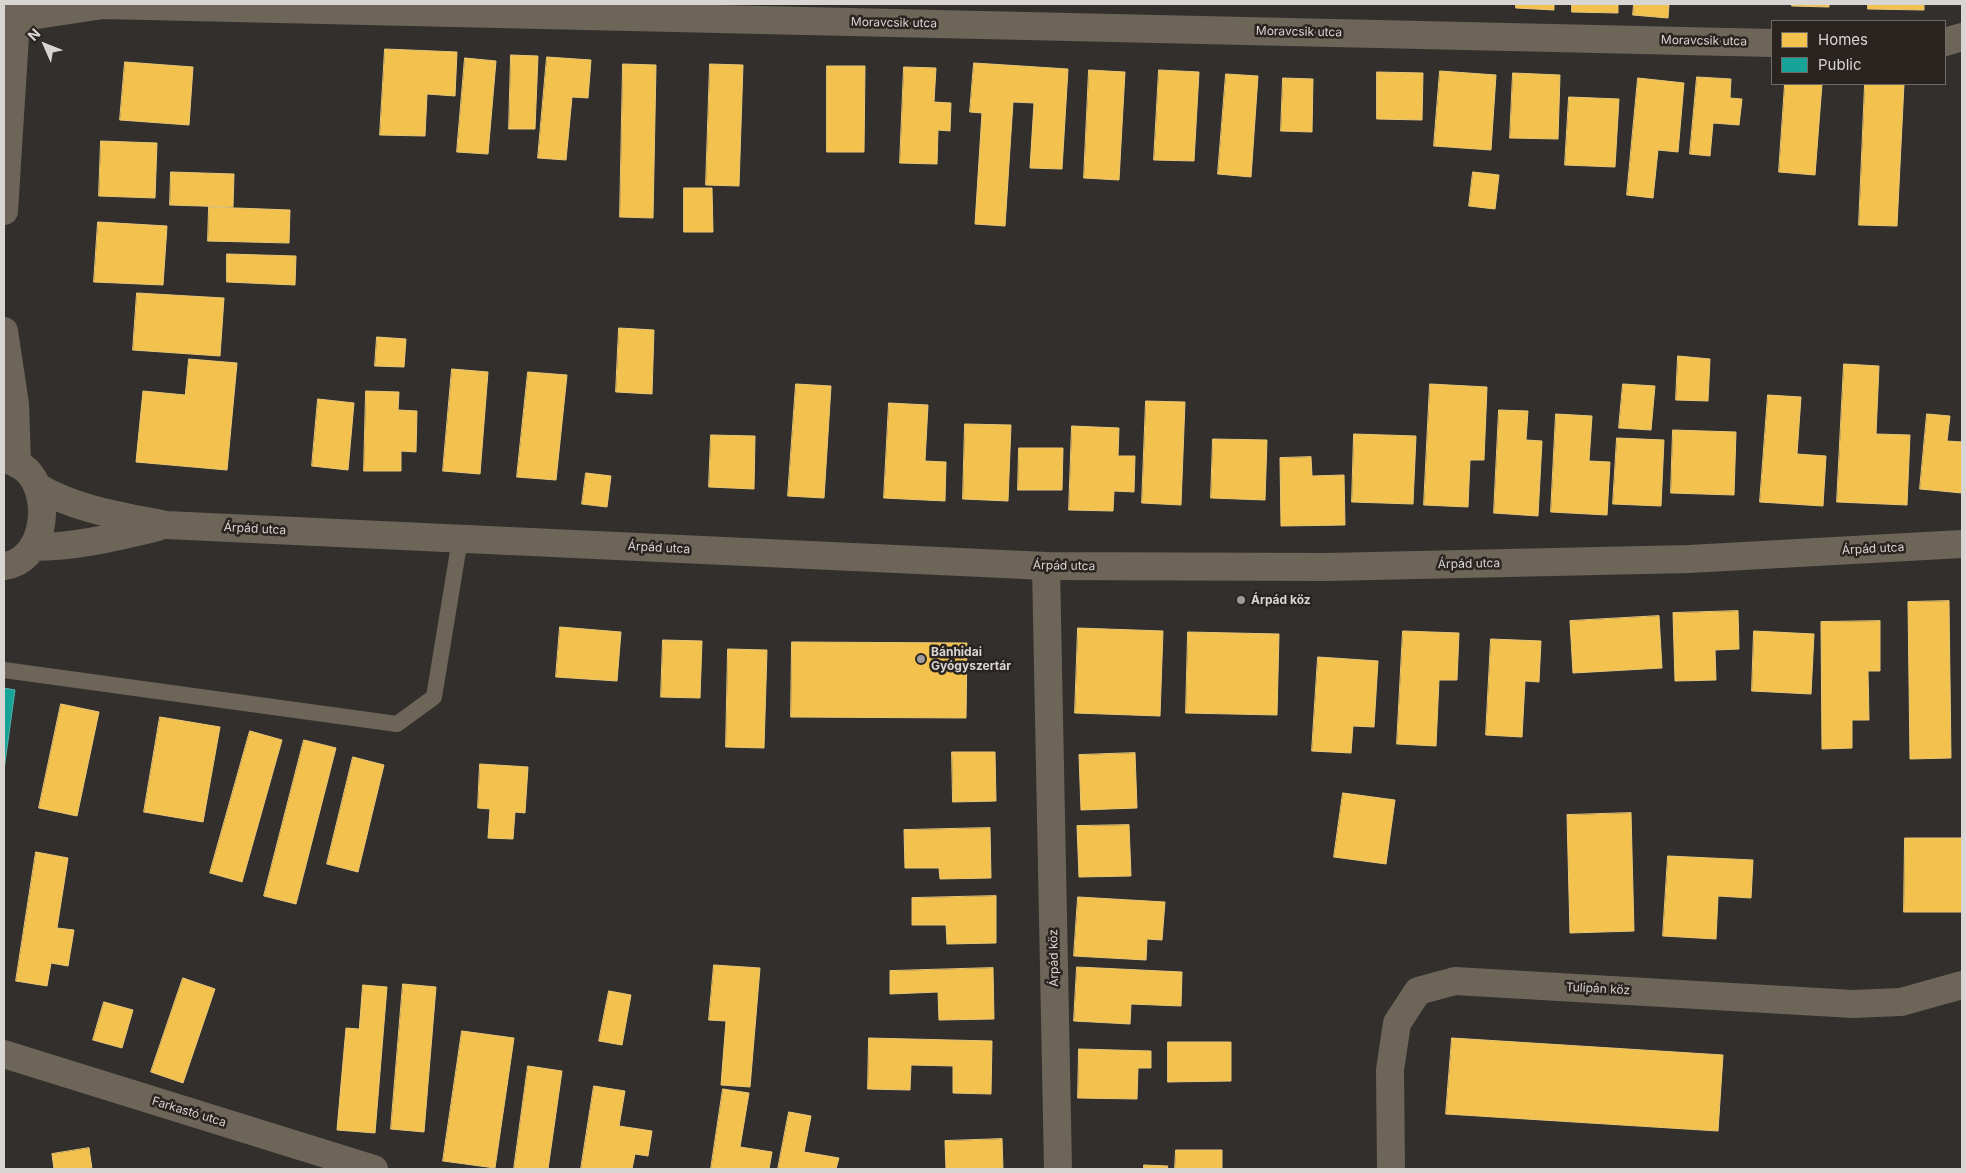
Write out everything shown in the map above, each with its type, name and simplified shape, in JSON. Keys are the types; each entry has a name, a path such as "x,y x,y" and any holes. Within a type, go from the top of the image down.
{"street":[{"name":"Moravcsik utca","path":"17,11 103,5 1771,43"},
{"path":"4,211 5,158 17,11"},
{"path":"1946,42 1962,37"},
{"path":"4,331 15,404 10,461"},
{"name":"Árpád utca","path":"10,461 30,473 38,486 59,499 94,510 166,525 1046,566 1326,567 1669,560 1962,544"},
{"path":"4,566 22,558 34,547 40,532 38,486"},
{"name":"Árpád utca","path":"34,547 64,547 166,525"},
{"name":"Árpád köz","path":"1046,566 1058,1169"},
{"name":"Tulipán köz","path":"1391,1169 1390,1070 1397,1023 1418,991 1455,981 1853,1004 1900,1002 1962,985"},
{"name":"Farkastó utca","path":"4,1054 374,1169"}],"lane":[{"path":"4,670 397,724 434,697 460,539"}],"building: Homes":[{"path":"1516,4 1554,4 1554,10 1516,8"},
{"path":"1572,4 1618,4 1618,13 1572,12"},
{"path":"1634,4 1669,4 1668,18 1633,15"},
{"path":"1792,4 1829,4 1829,7 1792,6"},
{"path":"1868,4 1924,4 1924,10 1868,9"},
{"path":"385,49 457,52 455,96 427,94 425,136 380,135"},
{"path":"511,55 538,56 535,129 509,129"},
{"path":"547,57 591,60 588,98 572,97 566,160 538,158"},
{"path":"465,58 496,61 488,154 457,152"},
{"path":"125,62 193,67 189,125 120,120"},
{"path":"974,63 1068,69 1062,169 1030,168 1034,103 1013,102 1005,226 975,224 982,113 970,112"},
{"path":"623,64 656,65 653,218 620,217"},
{"path":"710,64 743,65 739,186 706,185"},
{"path":"827,66 865,66 864,152 827,152"},
{"path":"904,67 936,68 934,102 951,103 950,131 938,130 937,164 900,163"},
{"path":"1089,70 1125,72 1119,180 1084,178"},
{"path":"1159,70 1199,72 1194,161 1154,160"},
{"path":"1440,71 1496,75 1491,150 1434,146"},
{"path":"1377,72 1423,73 1422,120 1377,119"},
{"path":"1513,73 1560,75 1558,139 1510,138"},
{"path":"1226,74 1258,76 1251,177 1218,174"},
{"path":"1697,77 1731,79 1730,98 1742,99 1739,125 1713,123 1710,156 1690,154"},
{"path":"1283,78 1313,79 1312,132 1281,131"},
{"path":"1638,78 1684,83 1678,152 1658,150 1653,198 1627,195"},
{"path":"1785,85 1822,85 1815,175 1779,172"},
{"path":"1865,85 1904,85 1897,226 1859,225"},
{"path":"1569,97 1619,99 1615,167 1565,165"},
{"path":"101,141 157,143 155,198 99,196"},
{"path":"171,172 234,174 233,207 170,205"},
{"path":"1473,172 1499,175 1495,209 1469,206"},
{"path":"684,188 712,188 713,232 684,232"},
{"path":"209,207 290,210 289,243 208,241"},
{"path":"98,222 167,226 163,285 94,282"},
{"path":"227,254 296,256 295,285 227,282"},
{"path":"137,293 224,298 220,356 133,350"},
{"path":"619,328 654,330 652,394 616,392"},
{"path":"377,337 406,339 404,367 375,366"},
{"path":"1678,356 1710,359 1708,401 1676,400"},
{"path":"189,359 237,363 227,470 136,462 143,391 185,395"},
{"path":"1844,364 1879,366 1876,434 1910,435 1907,505 1837,502"},
{"path":"452,369 488,372 480,474 443,471"},
{"path":"528,372 567,375 556,480 517,477"},
{"path":"796,384 831,386 824,498 788,496"},
{"path":"1430,384 1487,387 1484,460 1470,460 1468,507 1424,505"},
{"path":"1623,384 1655,386 1651,430 1619,428"},
{"path":"366,391 399,392 398,410 417,411 416,452 401,451 401,471 364,471"},
{"path":"1768,395 1801,397 1797,454 1826,456 1823,506 1760,502"},
{"path":"318,399 354,403 348,470 312,466"},
{"path":"1146,401 1185,402 1181,505 1142,503"},
{"path":"889,403 928,405 925,461 946,462 945,501 884,498"},
{"path":"1499,410 1528,411 1526,440 1542,441 1538,516 1494,513"},
{"path":"1556,414 1592,416 1589,461 1610,462 1607,515 1551,512"},
{"path":"1927,414 1950,416 1947,441 1962,442 1962,493 1920,489"},
{"path":"965,424 1011,425 1008,501 963,499"},
{"path":"1072,426 1119,428 1118,456 1135,456 1134,492 1114,491 1113,511 1069,510"},
{"path":"1673,430 1736,432 1734,495 1671,493"},
{"path":"1354,434 1416,436 1413,504 1352,502"},
{"path":"711,435 755,436 754,489 709,487"},
{"path":"1617,438 1664,440 1661,506 1613,504"},
{"path":"1213,439 1267,440 1265,500 1211,498"},
{"path":"1019,448 1063,448 1062,490 1018,490"},
{"path":"1311,457 1312,476 1344,475 1345,525 1281,526 1280,458"},
{"path":"586,473 611,476 607,507 582,504"},
{"path":"1949,601 1951,758 1910,759 1908,602"},
{"path":"1738,611 1739,649 1715,650 1716,680 1675,681 1673,613"},
{"path":"1659,616 1662,668 1573,673 1570,621"},
{"path":"1880,621 1880,671 1868,671 1869,720 1852,720 1852,748 1822,749 1821,622"},
{"path":"560,627 621,632 617,681 556,677"},
{"path":"1078,628 1163,631 1160,716 1075,713"},
{"path":"1403,631 1459,633 1457,680 1439,680 1436,746 1397,744"},
{"path":"1754,631 1814,634 1811,694 1752,691"},
{"path":"1188,632 1279,634 1277,715 1186,713"},
{"path":"1491,639 1541,641 1539,682 1525,681 1522,737 1486,735"},
{"path":"663,640 702,641 700,698 661,697"},
{"path":"792,642 967,643 966,718 791,717"},
{"path":"728,649 767,650 764,748 726,747"},
{"path":"1318,657 1378,661 1374,727 1353,726 1351,753 1312,751"},
{"path":"61,704 99,712 77,816 39,808"},
{"path":"160,717 220,727 203,822 144,812"},
{"path":"250,731 282,740 242,882 210,873"},
{"path":"304,740 336,748 296,904 264,896"},
{"path":"952,752 995,752 996,801 953,802"},
{"path":"1135,753 1137,808 1081,810 1079,755"},
{"path":"353,757 384,765 358,872 327,864"},
{"path":"480,764 528,767 525,813 515,812 513,839 488,838 490,809 478,808"},
{"path":"1343,793 1395,800 1386,864 1334,857"},
{"path":"1631,813 1634,931 1570,933 1567,815"},
{"path":"1129,825 1131,876 1079,877 1077,826"},
{"path":"990,828 991,878 940,879 939,868 905,868 904,830"},
{"path":"1905,838 1962,838 1962,912 1904,912"},
{"path":"36,852 68,858 57,928 74,930 68,966 51,963 47,986 16,981"},
{"path":"1668,856 1753,860 1751,898 1718,896 1716,939 1663,936"},
{"path":"996,896 996,943 947,944 946,925 912,925 912,898"},
{"path":"1078,897 1165,902 1162,940 1147,939 1146,960 1074,956"},
{"path":"714,965 760,968 750,1087 721,1085 726,1021 709,1020"},
{"path":"1077,967 1182,972 1181,1006 1131,1004 1130,1024 1074,1021"},
{"path":"993,968 994,1019 939,1020 938,992 890,994 890,971"},
{"path":"183,978 215,989 183,1083 151,1072"},
{"path":"403,984 436,987 424,1132 391,1129"},
{"path":"363,985 387,987 375,1133 337,1130 346,1028 359,1029"},
{"path":"609,991 631,995 622,1045 599,1041"},
{"path":"104,1002 133,1010 122,1048 93,1040"},
{"path":"462,1031 514,1038 495,1168 443,1161"},
{"path":"869,1038 992,1041 991,1094 953,1093 953,1066 911,1065 910,1090 868,1089"},
{"path":"1452,1038 1723,1055 1718,1131 1446,1114"},
{"path":"1168,1042 1231,1042 1231,1081 1168,1082"},
{"path":"1079,1049 1151,1051 1151,1068 1138,1068 1137,1099 1078,1098"},
{"path":"528,1066 562,1071 548,1169 514,1169"},
{"path":"594,1086 625,1091 619,1126 652,1131 648,1156 635,1154 632,1169 581,1169"},
{"path":"723,1089 749,1093 740,1147 772,1152 769,1169 711,1169"},
{"path":"789,1112 811,1116 804,1152 839,1158 836,1169 778,1169"},
{"path":"1002,1139 1003,1169 946,1169 945,1141"},
{"path":"89,1148 92,1169 54,1169 52,1154"},
{"path":"1176,1150 1222,1150 1222,1169 1175,1169"},
{"path":"1144,1165 1168,1166 1167,1169 1144,1169"}],"building: Public":[{"path":"4,688 15,690 4,770"}],"place":[{"name":"Árpád köz","path":"1241,600"},
{"name":"Bánhidai Gyógyszertár","path":"921,659"}]}
